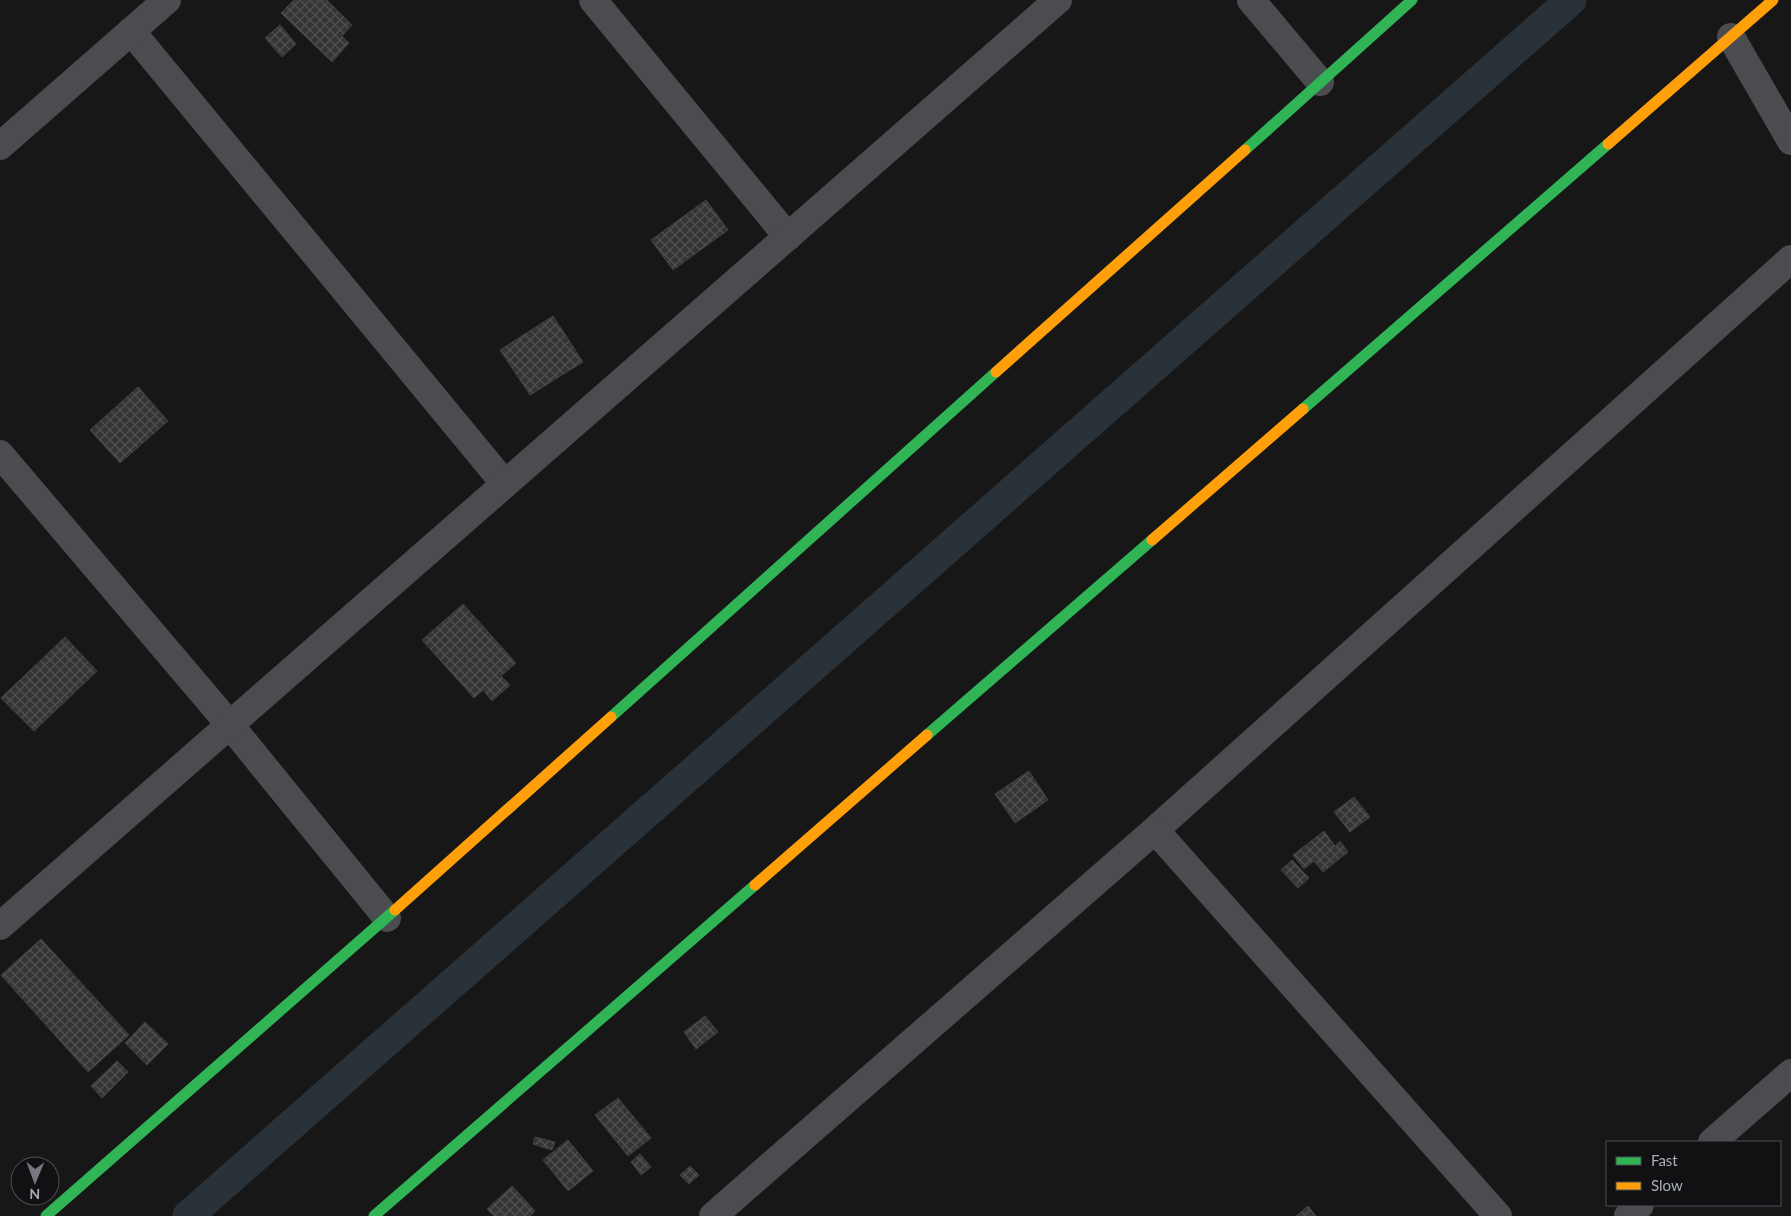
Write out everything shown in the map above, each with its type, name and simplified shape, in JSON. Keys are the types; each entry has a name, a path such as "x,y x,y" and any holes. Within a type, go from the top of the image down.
{"street":[{"path":"0,146 166,0"},
{"path":"593,0 788,237"},
{"path":"0,926 1058,0"},
{"path":"1251,0 1320,82"},
{"path":"46,1216 387,918 1412,0"},
{"path":"374,1216 1773,0"},
{"path":"131,31 505,484"},
{"path":"1731,37 1791,141"},
{"path":"714,1216 1155,830 1791,259"},
{"path":"0,454 230,725 387,918"},
{"path":"1155,830 1498,1216"},
{"path":"1713,1141 1791,1073"},
{"path":"1628,1216 1639,1206"}],"building":[{"path":"294,0 327,0 352,25 342,36 349,43 332,62 281,13"},
{"path":"280,25 296,44 282,57 265,38"},
{"path":"706,200 728,230 673,270 651,240"},
{"path":"553,316 583,362 530,395 500,350"},
{"path":"138,387 168,421 120,463 90,430"},
{"path":"463,604 516,663 501,676 510,685 492,701 483,690 474,698 422,640"},
{"path":"65,637 97,671 34,731 1,698"},
{"path":"1029,771 1048,800 1015,823 995,794"},
{"path":"1354,797 1370,817 1350,832 1334,812"},
{"path":"1324,831 1335,846 1340,841 1348,852 1323,872 1314,861 1304,869 1293,855"},
{"path":"1292,860 1309,878 1298,888 1281,870"},
{"path":"41,939 129,1035 88,1072 1,975"},
{"path":"705,1016 718,1032 696,1049 684,1032"},
{"path":"145,1022 168,1044 147,1065 125,1043"},
{"path":"117,1061 128,1072 102,1098 91,1086"},
{"path":"618,1098 651,1138 628,1156 595,1115"},
{"path":"535,1137 555,1142 552,1150 533,1144"},
{"path":"568,1140 593,1171 568,1191 543,1160"},
{"path":"640,1154 651,1167 641,1175 631,1162"},
{"path":"690,1166 699,1175 689,1184 680,1175"},
{"path":"512,1186 535,1211 530,1216 494,1216 487,1209"},
{"path":"1308,1206 1316,1216 1296,1216"}],"waterway":[{"path":"188,1216 1571,0"}],"traffic: fast":[{"path":"1245,150 1412,0"},
{"path":"1303,409 1608,144"},
{"path":"611,717 996,372"},
{"path":"927,735 1152,540"},
{"path":"374,1216 755,885"},
{"path":"46,1216 395,910"}],"traffic: slow":[{"path":"1608,144 1773,0"},
{"path":"996,372 1245,150"},
{"path":"1152,540 1303,409"},
{"path":"395,910 611,717"},
{"path":"755,885 927,735"}]}
